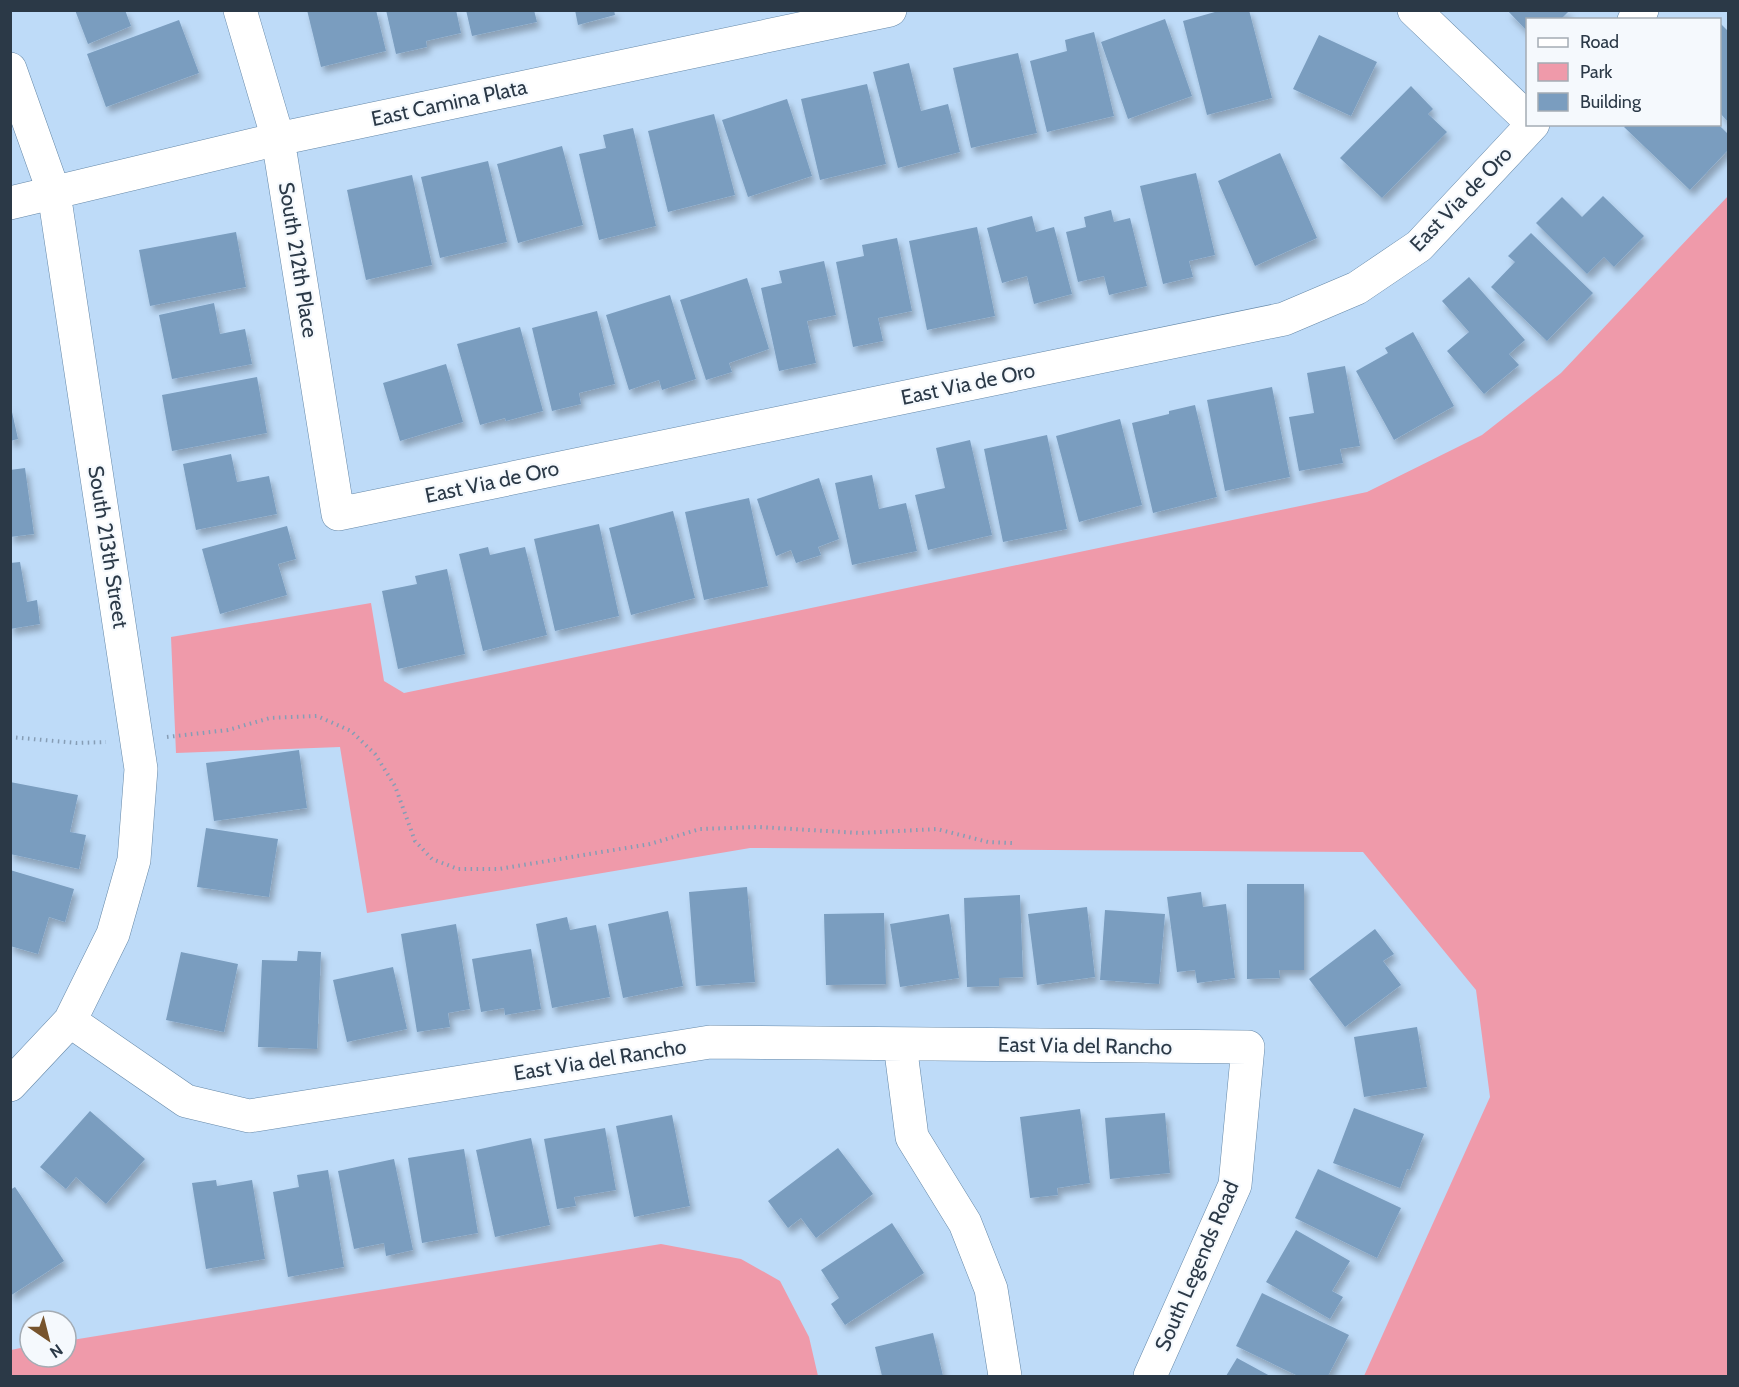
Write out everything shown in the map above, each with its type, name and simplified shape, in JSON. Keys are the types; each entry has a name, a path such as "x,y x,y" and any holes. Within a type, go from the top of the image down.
{"street":[{"name":"South 212th Place","path":"240,10 278,139 338,514"},
{"name":"East Camina Plata","path":"10,203 278,139 890,10"},
{"path":"1414,10 1526,118"},
{"name":"South 213th Street","path":"10,69 54,193 141,769 134,860 113,934 70,1021"},
{"name":"East Via de Oro","path":"338,514 1284,319 1356,288 1419,246 1531,126"},
{"path":"10,1085 70,1021"},
{"name":"East Via del Rancho","path":"70,1021 186,1101 249,1116 710,1042 1248,1047"},
{"path":"900,1044 912,1137 965,1223 991,1288 1005,1377"},
{"name":"South Legends Road","path":"1150,1377 1235,1185 1248,1047"}],"path":[{"path":"10,737 77,743 137,740 228,730 270,718 317,716 351,731 375,753 395,786 415,841 432,859 458,869 498,869 650,844 700,829 759,826 860,833 937,829 988,842 1012,843"}],"green space":[{"path":"1728,196 1728,1376 1364,1376 1490,1097 1476,990 1363,852 750,848 367,913 340,747 176,753 171,637 371,603 384,681 404,693 1367,492 1482,435 1561,373"},
{"path":"661,1244 741,1259 780,1281 809,1337 818,1376 11,1376 11,1350 18,1349 18,1369 78,1369 78,1339"}],"building":[{"path":"75,10 125,10 131,26 88,44"},
{"path":"307,10 376,10 386,51 321,67"},
{"path":"386,10 456,10 461,33 426,41 427,47 396,54"},
{"path":"466,10 534,10 537,22 472,36"},
{"path":"575,10 614,10 615,15 578,25"},
{"path":"1222,10 1249,10 1272,98 1207,115 1183,21"},
{"path":"1507,10 1570,10 1562,18 1526,18 1526,30"},
{"path":"1165,19 1192,96 1128,119 1101,42"},
{"path":"179,20 199,73 106,107 87,54"},
{"path":"1721,24 1728,31 1728,122 1721,114"},
{"path":"1094,32 1114,116 1047,132 1030,61 1067,51 1065,40"},
{"path":"1319,35 1377,62 1351,116 1293,89"},
{"path":"1018,53 1037,133 971,148 953,68"},
{"path":"909,63 921,111 948,104 960,152 898,168 873,72"},
{"path":"867,84 886,164 820,180 801,99"},
{"path":"1411,86 1433,109 1428,114 1447,132 1382,198 1340,158"},
{"path":"787,99 812,176 748,197 722,120"},
{"path":"714,114 735,195 668,212 648,131"},
{"path":"1720,126 1728,134 1728,150 1690,190 1624,127"},
{"path":"633,128 656,226 599,240 579,154 606,148 603,135"},
{"path":"562,146 583,225 518,243 497,164"},
{"path":"1280,153 1317,238 1255,266 1218,181"},
{"path":"488,161 507,242 440,258 421,177"},
{"path":"1196,173 1215,255 1189,261 1193,277 1163,284 1140,186"},
{"path":"412,175 432,265 366,280 347,190"},
{"path":"1603,196 1644,236 1614,267 1604,257 1587,274 1536,223 1562,197 1582,217"},
{"path":"1111,210 1114,222 1130,218 1147,286 1109,295 1104,276 1078,282 1066,232 1086,227 1084,217"},
{"path":"1032,216 1036,232 1054,227 1072,294 1034,304 1027,276 1002,283 987,228"},
{"path":"977,227 995,316 927,330 909,241"},
{"path":"236,232 246,287 150,306 139,250"},
{"path":"1531,233 1593,293 1547,341 1491,287 1515,262 1508,256"},
{"path":"897,238 912,311 878,318 883,341 853,347 836,262 864,256 862,245"},
{"path":"824,261 836,315 807,321 816,363 779,371 761,288 782,283 779,271"},
{"path":"1469,277 1525,340 1509,354 1519,365 1484,394 1447,351 1469,332 1442,301"},
{"path":"747,278 769,349 729,363 732,372 706,380 680,300"},
{"path":"670,295 696,379 662,390 659,380 629,390 606,315"},
{"path":"214,303 220,334 245,329 252,364 172,379 159,315"},
{"path":"597,311 615,384 579,393 581,404 552,411 532,328"},
{"path":"520,327 543,411 480,425 457,344"},
{"path":"1413,332 1454,406 1394,440 1356,371 1388,353 1385,348"},
{"path":"446,364 463,422 400,441 383,383"},
{"path":"1345,366 1360,446 1340,449 1343,463 1299,471 1289,417 1314,413 1307,373"},
{"path":"257,377 267,433 172,451 162,395"},
{"path":"1272,387 1290,477 1225,491 1207,400"},
{"path":"10,403 18,439 10,441"},
{"path":"1195,405 1217,497 1153,513 1132,423"},
{"path":"1120,419 1142,505 1079,522 1056,436"},
{"path":"1047,435 1067,529 1003,542 984,449"},
{"path":"970,440 992,535 928,550 915,495 945,488 936,448"},
{"path":"231,454 237,482 269,476 277,514 196,530 183,464"},
{"path":"25,468 34,534 10,537 10,470"},
{"path":"872,475 879,509 906,503 917,551 852,565 835,483"},
{"path":"819,478 839,539 818,547 821,555 796,563 791,550 776,556 757,499"},
{"path":"749,498 768,586 704,600 685,512"},
{"path":"673,511 695,598 631,615 609,528"},
{"path":"599,524 619,616 555,631 534,539"},
{"path":"287,526 296,559 278,564 287,595 220,614 202,549"},
{"path":"488,547 490,555 525,547 547,635 483,651 459,554"},
{"path":"20,562 27,602 37,600 40,624 10,629 10,563"},
{"path":"447,569 465,654 398,669 382,591 417,584 415,576"},
{"path":"299,750 307,808 214,821 206,763"},
{"path":"10,782 78,795 70,832 86,835 79,869 10,854"},
{"path":"206,828 278,839 269,897 197,887"},
{"path":"10,870 74,889 65,922 49,917 38,954 10,946"},
{"path":"1247,884 1304,884 1304,970 1279,970 1280,978 1247,979"},
{"path":"747,887 755,982 696,986 689,892"},
{"path":"1201,892 1203,907 1226,904 1235,978 1197,983 1195,970 1177,972 1167,897"},
{"path":"1020,895 1023,977 999,978 999,986 967,987 964,898"},
{"path":"1087,907 1095,977 1037,985 1028,914"},
{"path":"1105,910 1165,914 1159,984 1100,980"},
{"path":"668,911 683,986 623,998 608,924"},
{"path":"884,913 886,984 826,985 824,914"},
{"path":"949,914 959,978 900,987 890,924"},
{"path":"567,917 570,930 596,925 610,997 552,1008 536,924"},
{"path":"456,924 470,1009 448,1013 450,1027 417,1032 401,934"},
{"path":"1375,929 1394,954 1383,961 1401,985 1345,1027 1309,979"},
{"path":"531,949 541,1009 505,1015 504,1008 481,1012 472,959"},
{"path":"298,951 321,952 317,1049 258,1047 262,960 297,961"},
{"path":"181,952 238,964 224,1032 166,1020"},
{"path":"393,967 407,1029 347,1042 333,980"},
{"path":"1417,1027 1427,1087 1364,1097 1354,1037"},
{"path":"1354,1108 1424,1134 1410,1170 1407,1169 1400,1188 1333,1163"},
{"path":"1080,1109 1090,1183 1057,1188 1058,1195 1030,1198 1020,1117"},
{"path":"90,1111 145,1159 106,1204 76,1177 66,1189 40,1167"},
{"path":"1165,1113 1170,1173 1110,1179 1105,1118"},
{"path":"672,1115 690,1206 634,1217 616,1126"},
{"path":"605,1128 616,1190 574,1197 576,1206 557,1209 544,1139"},
{"path":"531,1138 550,1225 495,1237 476,1150"},
{"path":"838,1148 873,1194 816,1238 801,1218 788,1228 768,1201"},
{"path":"464,1149 478,1233 422,1243 408,1158"},
{"path":"394,1159 413,1250 386,1256 384,1243 354,1249 338,1171"},
{"path":"1318,1169 1401,1208 1377,1258 1295,1218"},
{"path":"328,1170 344,1267 288,1277 273,1192 299,1187 297,1175"},
{"path":"216,1180 217,1186 252,1180 265,1259 206,1269 192,1183"},
{"path":"15,1187 64,1261 10,1296 10,1190"},
{"path":"892,1223 924,1273 845,1325 831,1304 839,1298 821,1270"},
{"path":"1296,1230 1350,1261 1332,1291 1343,1297 1330,1319 1266,1282"},
{"path":"1262,1293 1349,1335 1328,1376 1298,1376 1236,1346"},
{"path":"933,1333 943,1376 882,1376 875,1347"},
{"path":"1237,1358 1270,1376 1226,1376"}]}
